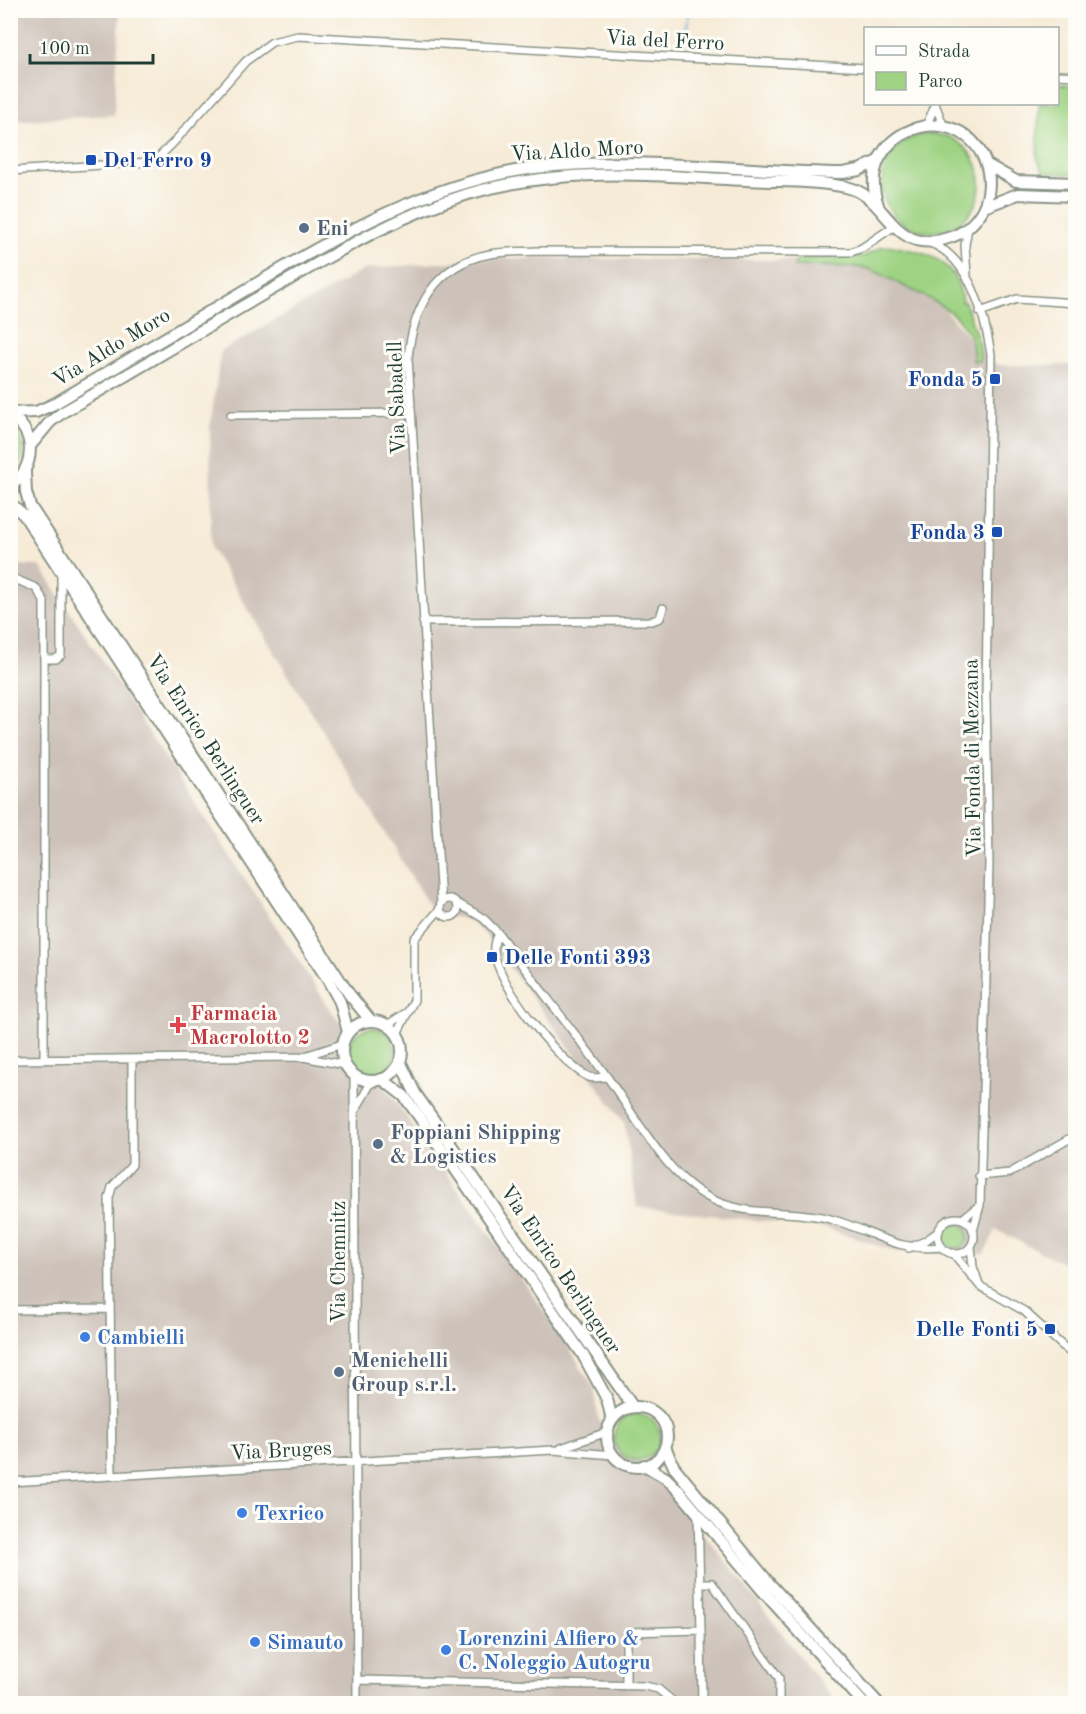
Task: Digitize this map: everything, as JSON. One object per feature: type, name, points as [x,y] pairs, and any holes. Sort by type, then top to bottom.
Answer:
[{"type":"main road","name":"Via Aldo Moro","points":[[10,414],[30,413],[49,407],[341,234],[394,208],[466,182],[536,168],[586,165],[843,173],[859,170],[878,160],[899,135],[926,126],[944,127],[959,132],[972,142],[986,164],[1016,181],[1076,183]]},
{"type":"main road","name":"Via Aldo Moro","points":[[878,160],[874,181],[878,205]]},
{"type":"main road","points":[[919,240],[945,239],[968,228],[984,207],[989,189],[986,164]]},
{"type":"main road","name":"Via Aldo Moro","points":[[30,446],[50,422],[63,412],[346,245],[398,219],[471,193],[538,180],[586,175],[648,175],[837,186],[855,189],[878,205],[893,227],[919,240]]},
{"type":"main road","points":[[984,207],[1018,194],[1076,196]]},
{"type":"main road","points":[[10,414],[23,426],[30,446]]},
{"type":"main road","name":"Via Enrico Berlinguer","points":[[30,446],[30,459],[25,472],[26,492],[30,506],[349,994],[371,1021]]},
{"type":"main road","points":[[10,487],[25,472]]},
{"type":"main road","name":"Via Enrico Berlinguer","points":[[10,503],[24,515],[328,980],[340,1002],[348,1032]]},
{"type":"main road","points":[[345,1065],[342,1044],[348,1032],[358,1024],[371,1021],[387,1025],[397,1034]]},
{"type":"main road","name":"Via Enrico Berlinguer","points":[[397,1034],[402,1047],[400,1061],[415,1093],[633,1407]]},
{"type":"main road","points":[[377,1080],[393,1072],[400,1061]]},
{"type":"main road","name":"Via Enrico Berlinguer","points":[[345,1065],[354,1075],[377,1080],[404,1096],[583,1355],[607,1399],[612,1420]]},
{"type":"main road","points":[[665,1447],[658,1457],[644,1465],[628,1465],[613,1455],[608,1443],[607,1432],[612,1420],[622,1411],[633,1407],[651,1410],[662,1420],[666,1433],[665,1447],[674,1467],[769,1583],[879,1704]]},
{"type":"main road","points":[[644,1465],[671,1483],[762,1590],[864,1704]]},
{"type":"street","name":"Via del Ferro","points":[[10,171],[149,162],[159,157],[174,142],[246,61],[272,42],[298,36],[864,68]]},
{"type":"street","points":[[1059,75],[1076,76]]},
{"type":"street","points":[[926,126],[935,105]]},
{"type":"street","points":[[935,105],[944,127]]},
{"type":"street","name":"Via Sabadell","points":[[440,906],[441,884],[408,358],[411,329],[421,304],[432,287],[449,272],[469,260],[490,254],[537,251],[851,252],[862,248],[893,227]]},
{"type":"street","points":[[967,279],[965,245],[968,228]]},
{"type":"street","points":[[919,240],[937,246],[951,256],[967,279],[980,312],[1017,298],[1076,303]]},
{"type":"street","name":"Via Fonda di Mezzana","points":[[973,1231],[980,1205],[979,1176],[990,862],[986,697],[991,354],[980,312]]},
{"type":"street","points":[[231,415],[411,413]]},
{"type":"street","points":[[44,659],[56,660],[61,655],[61,572]]},
{"type":"street","points":[[10,577],[36,588],[44,601],[44,1060]]},
{"type":"street","points":[[423,622],[652,621],[660,618],[663,608]]},
{"type":"street","points":[[441,884],[450,898],[488,922],[498,933],[607,1077],[673,1170],[694,1190],[718,1202],[743,1210],[772,1214],[804,1213],[831,1219],[909,1248],[942,1248],[953,1253],[980,1286],[1024,1311],[1076,1358]]},
{"type":"street","points":[[397,1034],[415,996],[413,942],[440,906],[450,898]]},
{"type":"street","points":[[457,903],[457,912]]},
{"type":"street","points":[[440,906],[445,916]]},
{"type":"street","points":[[426,925],[445,916],[451,917],[457,912],[468,910]]},
{"type":"street","points":[[498,933],[494,948],[496,961],[524,1013],[557,1054],[590,1078],[607,1077]]},
{"type":"street","points":[[387,1025],[408,1012]]},
{"type":"street","points":[[303,1057],[342,1044]]},
{"type":"street","points":[[10,1060],[303,1057],[345,1065]]},
{"type":"street","points":[[112,1476],[109,1193],[132,1165],[132,1059]]},
{"type":"street","name":"Via Chemnitz","points":[[354,1075],[356,1109],[353,1155],[357,1704]]},
{"type":"street","name":"Via Chemnitz","points":[[356,1109],[377,1080]]},
{"type":"street","points":[[979,1176],[1010,1173],[1076,1135]]},
{"type":"street","points":[[909,1248],[925,1242],[939,1232],[948,1220],[962,1219],[980,1205]]},
{"type":"street","points":[[962,1219],[973,1231],[971,1246],[973,1267],[980,1286]]},
{"type":"street","points":[[939,1232],[942,1248]]},
{"type":"street","points":[[953,1253],[963,1252],[971,1246]]},
{"type":"street","points":[[10,1310],[110,1309]]},
{"type":"street","name":"Via Bruges","points":[[553,1450],[607,1432]]},
{"type":"street","name":"Via Bruges","points":[[10,1482],[553,1450],[613,1455]]},
{"type":"street","points":[[698,1513],[702,1704]]},
{"type":"street","points":[[699,1583],[712,1583],[779,1678],[779,1704]]},
{"type":"street","points":[[626,1686],[626,1640],[630,1632],[702,1630]]},
{"type":"street","points":[[357,1680],[651,1686],[666,1694],[676,1704]]},
{"type":"shaded area","points":[[11,10],[120,11],[114,115],[11,121]]},
{"type":"shaded area","points":[[496,258],[862,261],[940,305],[977,347],[998,365],[1075,365],[1075,1269],[996,1230],[984,1254],[897,1252],[827,1228],[637,1207],[624,1122],[485,934],[467,919],[434,914],[211,548],[210,426],[221,351],[365,269]]},
{"type":"shaded area","points":[[11,565],[40,566],[332,1012],[559,1332],[594,1388],[599,1420],[661,1483],[733,1570],[836,1703],[11,1704]]},
{"type":"green space","points":[[1059,85],[1075,86],[1075,174],[1044,173],[1037,158],[1039,105],[1059,105]]},
{"type":"green space","points":[[931,134],[950,138],[965,149],[976,164],[980,183],[976,202],[965,217],[950,228],[931,232],[912,228],[897,217],[886,202],[882,183],[886,164],[897,149],[912,138]]},
{"type":"green space","points":[[892,246],[939,260],[954,276],[980,346],[980,361],[973,361],[968,333],[951,313],[884,275],[855,267],[794,266],[798,259],[864,256],[882,247]]},
{"type":"green space","points":[[10,422],[20,435],[24,450],[20,465],[11,478]]},
{"type":"green space","points":[[372,1028],[388,1035],[395,1051],[388,1067],[372,1074],[356,1067],[349,1051],[356,1035]]},
{"type":"green space","points":[[956,1224],[965,1227],[968,1236],[965,1245],[956,1248],[947,1245],[944,1236],[947,1227]]},
{"type":"green space","points":[[637,1414],[653,1421],[660,1437],[653,1453],[637,1460],[621,1453],[614,1437],[621,1421]]},
{"type":"waterway","points":[[684,44],[688,10]]},
{"type":"place","name":"Del Ferro 9","points":[[91,160]]},
{"type":"place","name":"Eni","points":[[304,228]]},
{"type":"place","name":"Fonda 5","points":[[995,379]]},
{"type":"place","name":"Fonda 3","points":[[997,532]]},
{"type":"place","name":"Delle Fonti 393","points":[[492,957]]},
{"type":"place","name":"Farmacia Macrolotto 2","points":[[178,1025]]},
{"type":"place","name":"Foppiani Shipping & Logistics","points":[[378,1144]]},
{"type":"place","name":"Delle Fonti 5","points":[[1050,1329]]},
{"type":"place","name":"Cambielli","points":[[85,1337]]},
{"type":"place","name":"Menichelli Group s.r.l.","points":[[339,1372]]},
{"type":"place","name":"Texrico","points":[[242,1513]]},
{"type":"place","name":"Simauto","points":[[255,1642]]},
{"type":"place","name":"Lorenzini Alfiero & C. Noleggio Autogru","points":[[446,1650]]}]
